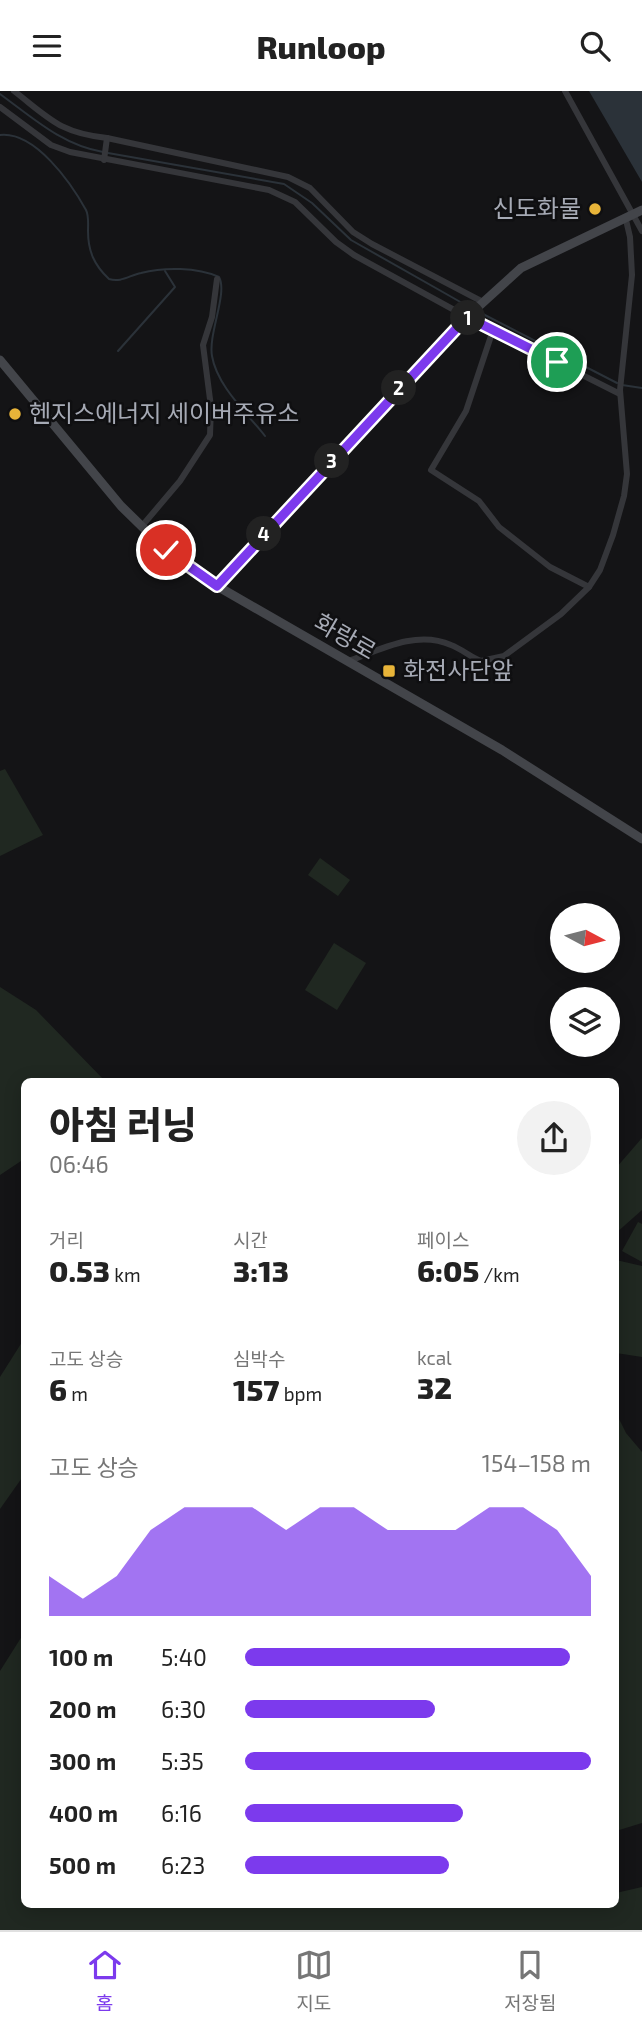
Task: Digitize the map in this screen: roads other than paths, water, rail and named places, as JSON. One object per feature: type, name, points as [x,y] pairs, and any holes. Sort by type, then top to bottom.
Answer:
[{"type":"main road","points":[[217,586],[468,316],[521,268],[636,214]]},
{"type":"main road","name":"화랑로","points":[[0,360],[121,506],[166,550],[217,586],[502,750],[642,839]]},
{"type":"street","points":[[14,91],[63,129],[78,135],[107,138],[288,177],[310,188],[353,232],[482,303]]},
{"type":"street","points":[[565,91],[636,214],[642,231]]},
{"type":"street","points":[[0,107],[51,145],[104,160],[269,190],[295,202],[336,242],[354,255],[493,330],[620,391]]},
{"type":"street","points":[[104,160],[107,138]]},
{"type":"street","points":[[349,661],[405,642],[432,639],[453,645],[472,658],[491,661],[504,656],[551,621],[589,587],[600,570],[624,496],[627,474],[620,391],[632,275],[631,237],[636,214]]},
{"type":"street","points":[[142,526],[180,481],[210,435],[211,407],[203,345],[212,317],[217,279]]},
{"type":"street","points":[[493,330],[466,411],[430,470],[479,501],[499,527],[550,567],[589,587]]},
{"type":"waterway","points":[[0,94],[61,137],[103,152]]},
{"type":"waterway","points":[[0,135],[13,136],[39,150],[71,186],[86,210],[91,251],[99,268],[109,279],[170,269],[201,271],[219,277],[221,293],[212,347],[215,367],[226,388],[265,436]]},
{"type":"waterway","points":[[108,153],[284,184],[312,203],[351,240],[471,308]]},
{"type":"waterway","points":[[118,351],[175,287],[165,271]]},
{"type":"waterway","points":[[479,312],[617,383]]},
{"type":"waterway","points":[[622,385],[642,388]]},
{"type":"place","name":"신도화물","points":[[595,209]]},
{"type":"place","name":"헨지스에너지 세이버주유소","points":[[15,414]]},
{"type":"place","name":"화전사단앞","points":[[389,671]]}]
